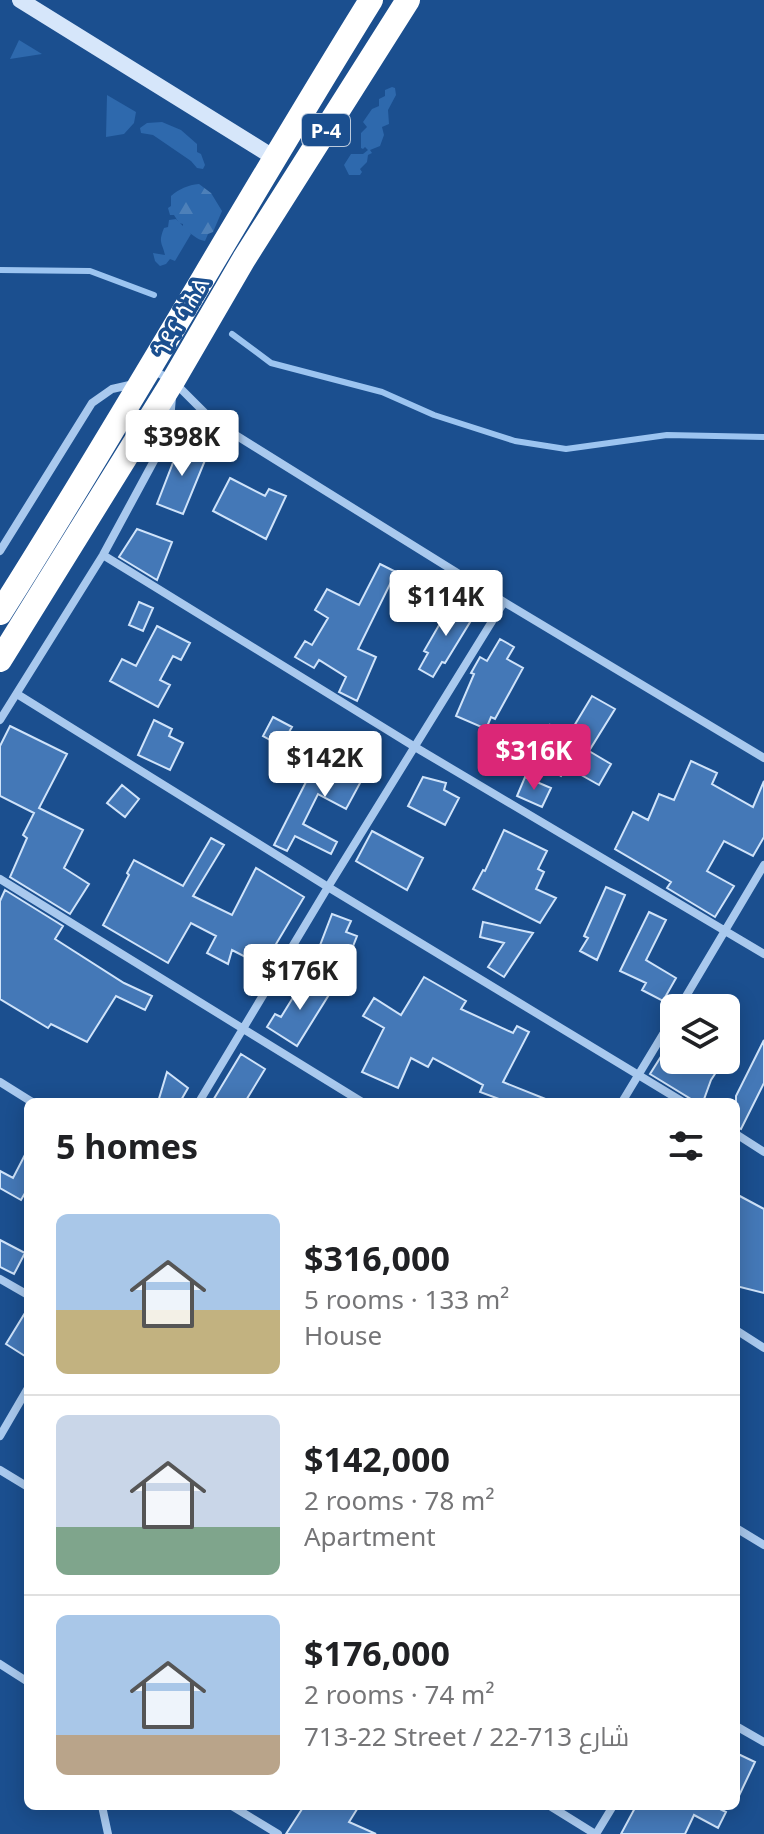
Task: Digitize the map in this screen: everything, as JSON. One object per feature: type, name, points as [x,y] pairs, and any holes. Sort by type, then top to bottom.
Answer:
[{"type":"highway","name":"ጎደና ሳሕል","points":[[0,613],[273,157],[371,0]]},
{"type":"highway","name":"ጎደና ሳሕል","points":[[0,660],[173,381],[244,259],[408,0]]},
{"type":"street","points":[[20,0],[273,157]]},
{"type":"street","points":[[0,551],[92,403],[112,389],[144,375],[173,381],[213,421],[504,602],[764,758]]},
{"type":"street","points":[[0,720],[103,555],[169,433],[173,381]]},
{"type":"street","points":[[103,555],[415,747],[764,954]]},
{"type":"street","points":[[201,1098],[504,602]]},
{"type":"street","points":[[17,694],[676,1098]]},
{"type":"street","points":[[687,994],[764,865]]},
{"type":"street","points":[[0,879],[355,1098]]},
{"type":"street","points":[[625,1098],[660,1040]]},
{"type":"street","points":[[0,1082],[26,1098]]},
{"type":"street","points":[[740,1137],[764,1152]]},
{"type":"street","points":[[0,1279],[24,1293]]},
{"type":"street","points":[[740,1333],[764,1348]]},
{"type":"street","points":[[0,1436],[24,1395]]},
{"type":"street","points":[[0,1470],[24,1485]]},
{"type":"street","points":[[740,1530],[764,1545]]},
{"type":"street","points":[[0,1664],[24,1679]]},
{"type":"street","points":[[19,1676],[24,1684]]},
{"type":"street","points":[[740,1728],[764,1742]]},
{"type":"street","points":[[103,1810],[108,1834]]},
{"type":"street","points":[[239,1810],[278,1834]]},
{"type":"street","points":[[557,1810],[596,1834],[611,1810]]},
{"type":"green space","points":[[19,40],[42,54],[10,59]]},
{"type":"green space","points":[[392,87],[396,95],[388,110],[389,124],[382,127],[384,135],[380,146],[370,150],[372,153],[360,169],[360,175],[349,175],[344,165],[351,154],[363,154],[368,150],[361,148],[361,133],[367,127],[363,122],[372,109],[379,106],[379,99],[385,96],[385,90]]},
{"type":"green space","points":[[107,95],[136,112],[134,123],[124,134],[106,137]]},
{"type":"green space","points":[[162,122],[181,130],[197,144],[197,152],[205,165],[203,169],[197,168],[153,135],[141,133],[140,128],[147,123]]},
{"type":"green space","points":[[199,184],[211,193],[222,211],[213,232],[208,234],[205,241],[183,231],[183,224],[170,215],[168,208],[171,206],[171,196],[180,189]]},
{"type":"green space","points":[[176,219],[191,234],[175,261],[170,259],[160,266],[153,253],[165,255],[162,233],[168,227],[169,220]]},
{"type":"building","points":[[181,442],[208,453],[183,514],[157,504]]},
{"type":"building","points":[[230,478],[265,496],[269,489],[286,496],[266,539],[213,511]]},
{"type":"building","points":[[137,529],[172,542],[157,580],[119,557]]},
{"type":"building","points":[[380,564],[396,572],[358,649],[376,657],[357,701],[339,692],[346,677],[319,660],[314,668],[295,657],[305,641],[312,645],[328,618],[315,610],[327,589],[359,605]]},
{"type":"building","points":[[453,601],[475,614],[433,677],[419,669],[428,653],[424,651]]},
{"type":"building","points":[[139,602],[153,608],[143,631],[129,625]]},
{"type":"building","points":[[157,626],[190,643],[181,660],[173,656],[160,680],[170,685],[158,707],[110,681],[122,659],[136,666]]},
{"type":"building","points":[[500,639],[514,647],[507,659],[523,668],[495,719],[491,717],[486,729],[456,716],[480,657],[487,661]]},
{"type":"building","points":[[592,696],[615,709],[589,751],[611,764],[599,785],[567,767],[561,776],[546,767],[553,753],[539,745],[550,725],[568,736]]},
{"type":"building","points":[[273,717],[292,727],[281,746],[263,736]]},
{"type":"building","points":[[154,720],[172,729],[169,736],[183,743],[170,770],[138,755]]},
{"type":"building","points":[[10,726],[67,754],[39,808],[83,830],[64,868],[89,884],[70,914],[10,877],[27,838],[23,835],[34,813],[0,796],[0,746]]},
{"type":"building","points":[[347,744],[373,759],[346,809],[318,794],[303,824],[337,842],[331,854],[295,836],[287,851],[274,845],[311,772],[327,781]]},
{"type":"building","points":[[691,761],[717,773],[712,784],[753,807],[764,781],[764,837],[753,856],[724,841],[707,871],[734,886],[715,917],[667,888],[671,882],[615,849],[633,812],[648,820],[659,794],[674,800]]},
{"type":"building","points":[[423,777],[446,783],[444,790],[459,798],[445,825],[408,806]]},
{"type":"building","points":[[525,777],[551,788],[542,807],[517,796]]},
{"type":"building","points":[[122,785],[139,799],[125,817],[107,803]]},
{"type":"building","points":[[504,830],[547,851],[538,869],[544,872],[536,889],[556,898],[540,923],[473,889]]},
{"type":"building","points":[[372,831],[423,858],[407,890],[356,861]]},
{"type":"building","points":[[211,838],[224,845],[193,896],[232,915],[256,868],[304,897],[263,966],[232,950],[228,964],[207,953],[216,936],[191,923],[168,963],[103,925],[134,860],[183,886]]},
{"type":"building","points":[[606,887],[625,895],[597,960],[580,951],[588,938],[584,936]]},
{"type":"building","points":[[5,890],[63,926],[55,939],[124,983],[152,996],[145,1010],[116,996],[87,1042],[51,1024],[48,1028],[0,999],[0,901]]},
{"type":"building","points":[[649,912],[666,920],[646,960],[676,978],[667,994],[660,994],[660,999],[642,990],[646,983],[620,971]]},
{"type":"building","points":[[332,914],[351,921],[346,932],[357,936],[348,959],[319,948]]},
{"type":"building","points":[[483,922],[533,933],[504,977],[488,967],[504,943],[480,937]]},
{"type":"building","points":[[424,977],[466,1001],[461,1009],[513,1033],[517,1026],[529,1032],[503,1082],[543,1098],[496,1098],[480,1092],[483,1085],[433,1058],[428,1067],[411,1058],[398,1088],[362,1072],[384,1028],[363,1016],[374,998],[401,1015]]},
{"type":"building","points":[[305,978],[330,993],[297,1046],[267,1027],[275,1014],[281,1017]]},
{"type":"building","points":[[764,1040],[764,1083],[741,1129],[740,1098],[736,1096]]},
{"type":"building","points":[[241,1054],[265,1069],[247,1098],[214,1098]]},
{"type":"building","points":[[660,1058],[660,1074],[715,1074],[704,1098],[689,1098],[650,1074]]},
{"type":"building","points":[[167,1072],[188,1088],[182,1098],[159,1098]]},
{"type":"building","points":[[24,1157],[24,1195],[21,1200],[0,1188],[0,1171],[13,1178]]},
{"type":"building","points":[[740,1196],[764,1209],[764,1293],[740,1287]]},
{"type":"building","points":[[0,1240],[24,1252],[14,1274],[0,1267]]},
{"type":"building","points":[[24,1315],[24,1355],[6,1344]]},
{"type":"building","points":[[740,1755],[755,1762],[740,1794]]},
{"type":"building","points":[[301,1810],[356,1810],[349,1822],[376,1834],[286,1834]]},
{"type":"building","points":[[634,1810],[726,1812],[718,1828],[694,1815],[685,1834],[621,1834]]},
{"type":"waterway","points":[[0,270],[90,271],[154,295]]},
{"type":"waterway","points":[[232,334],[271,363],[382,392],[434,415],[515,441],[566,449],[667,435],[764,437]]}]
